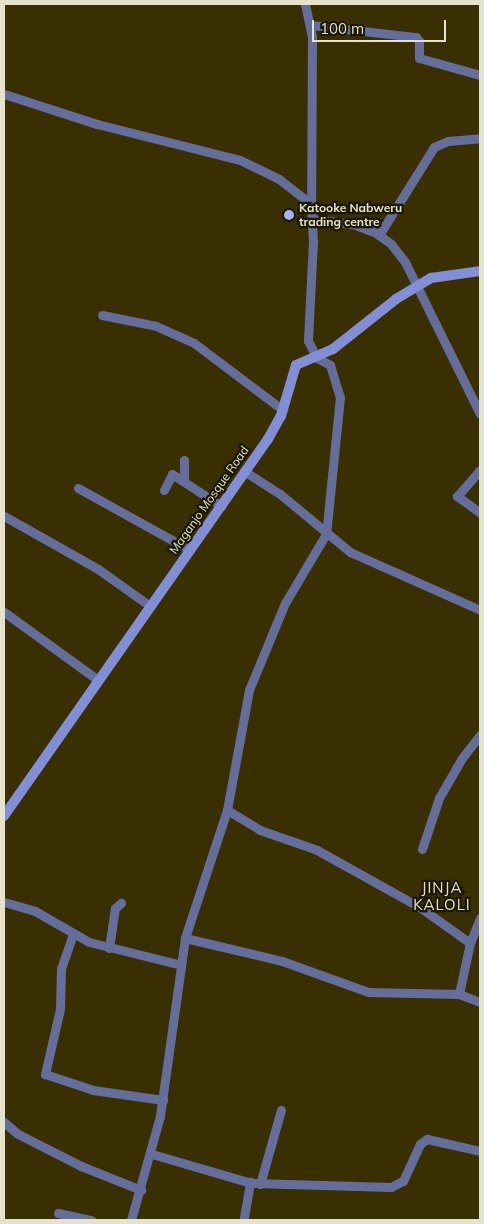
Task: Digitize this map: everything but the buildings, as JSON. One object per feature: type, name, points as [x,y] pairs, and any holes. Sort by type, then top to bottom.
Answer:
[{"type":"street","points":[[131,1220],[152,1154],[163,1100],[185,938],[227,810],[254,675],[285,603],[326,534],[340,397],[330,365],[317,358],[308,341],[312,219],[312,64],[310,25],[305,4]]},
{"type":"street","points":[[310,25],[416,37],[419,58],[480,75]]},
{"type":"street","points":[[4,94],[96,124],[240,160],[279,179],[311,204]]},
{"type":"street","points":[[379,235],[434,147],[448,141],[480,138]]},
{"type":"street","points":[[312,219],[353,224],[379,235],[405,262],[480,414]]},
{"type":"street","name":"Maganjo Mosque Road","points":[[4,816],[268,439],[283,410],[296,365],[305,360],[317,358],[416,286],[441,274],[480,271]]},
{"type":"street","points":[[102,315],[156,326],[194,344],[283,410]]},
{"type":"street","points":[[184,460],[184,481]]},
{"type":"street","points":[[480,470],[457,496],[480,513]]},
{"type":"street","points":[[244,471],[280,494],[350,552],[480,610]]},
{"type":"street","points":[[164,490],[172,474],[220,506]]},
{"type":"street","points":[[78,488],[190,550]]},
{"type":"street","points":[[4,516],[98,569],[150,606]]},
{"type":"street","points":[[4,612],[98,680]]},
{"type":"street","points":[[422,849],[439,798],[462,758],[480,735]]},
{"type":"street","points":[[227,810],[260,830],[317,850],[421,908],[470,943]]},
{"type":"street","points":[[4,902],[35,911],[73,934],[108,948],[181,965]]},
{"type":"street","points":[[108,948],[115,908],[121,903]]},
{"type":"street","points":[[460,994],[470,943],[480,918]]},
{"type":"street","points":[[73,934],[61,968],[60,1009],[45,1074],[93,1090],[163,1100]]},
{"type":"street","points":[[185,938],[282,961],[368,992],[460,994],[480,1002]]},
{"type":"street","points":[[260,1184],[281,1110]]},
{"type":"street","points":[[4,1122],[18,1134],[81,1166],[141,1190]]},
{"type":"street","points":[[152,1154],[260,1184],[398,1187],[403,1181],[420,1144],[427,1139],[480,1151]]},
{"type":"street","points":[[244,1217],[250,1182]]},
{"type":"street","points":[[58,1213],[91,1220]]},
{"type":"place","name":"Katooke Nabweru trading centre","points":[[289,215]]},
{"type":"district","name":"JINJA KALOLI","points":[[442,896]]}]
